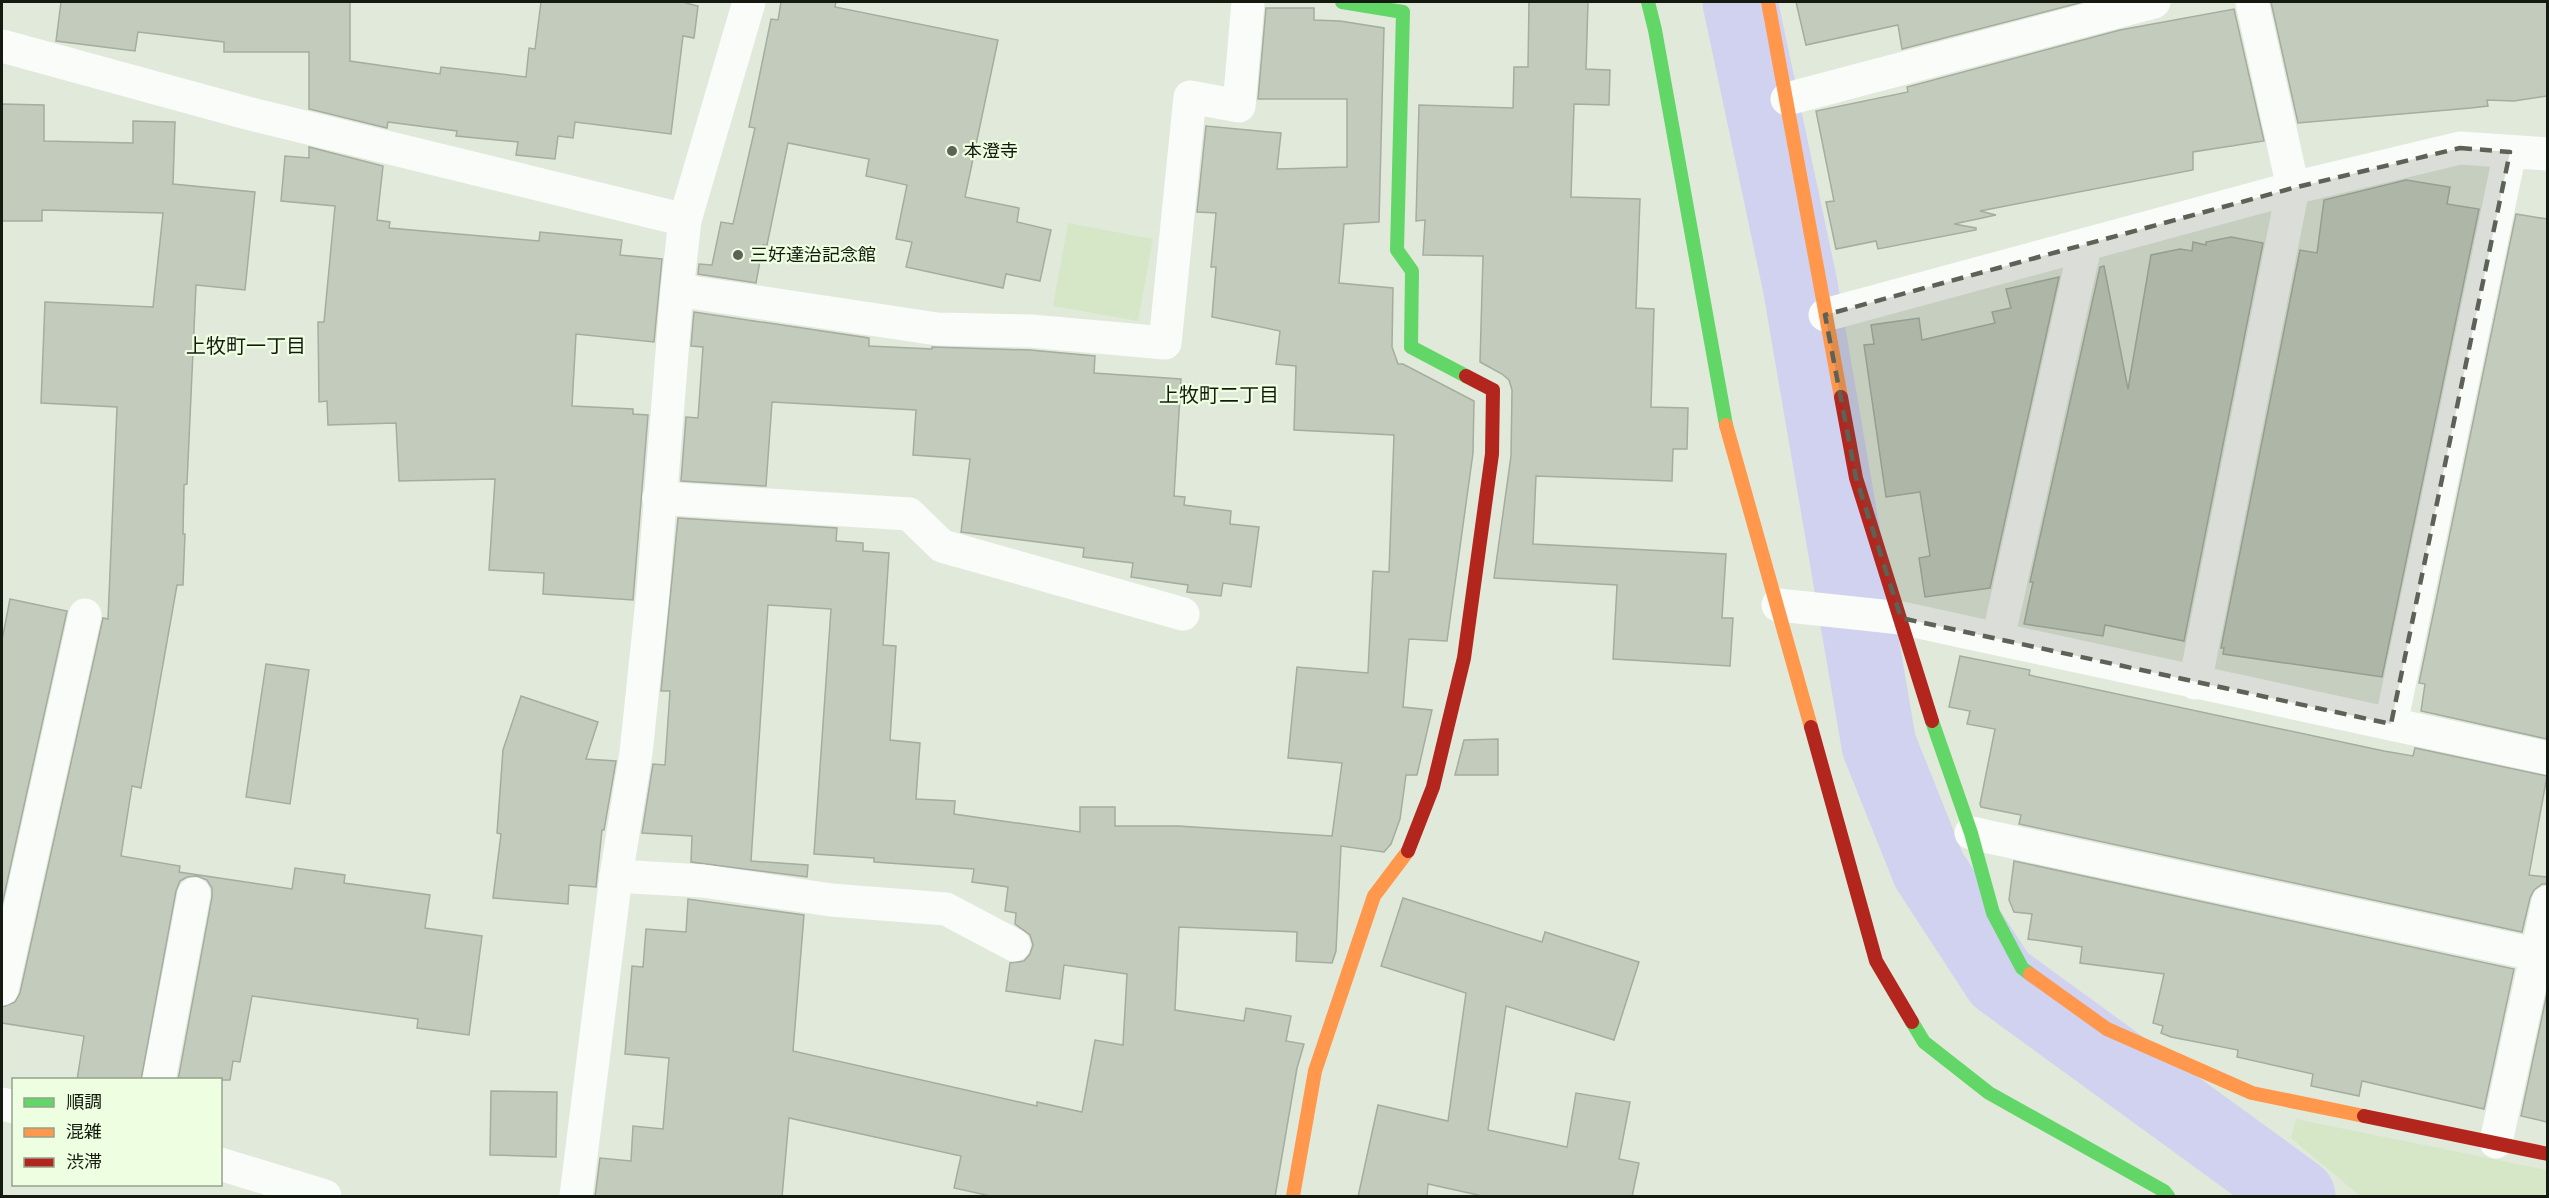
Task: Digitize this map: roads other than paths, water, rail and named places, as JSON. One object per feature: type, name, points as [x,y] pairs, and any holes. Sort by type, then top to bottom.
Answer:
[{"type":"street","points":[[576,1197],[616,876],[636,753],[653,591],[659,498],[685,220],[745,2]]},
{"type":"street","points":[[677,290],[937,329],[1031,331],[1165,343],[1190,97],[1239,105],[1248,2]]},
{"type":"street","points":[[1293,1197],[1315,1071],[1374,896],[1407,853],[1433,787],[1464,658],[1492,454],[1493,390],[1411,347],[1412,272],[1397,250],[1403,12],[1342,2]]},
{"type":"street","points":[[1648,2],[1655,30],[1725,422],[1876,961],[1924,1042],[1989,1094],[2164,1191],[2168,1197]]},
{"type":"street","points":[[1768,2],[1856,478],[1945,764],[1971,833],[1993,913],[2022,968],[2107,1029],[2252,1094],[2547,1154]]},
{"type":"street","points":[[1787,99],[2154,2]]},
{"type":"street","points":[[2195,683],[2293,188],[2252,2]]},
{"type":"street","points":[[2,46],[247,112],[685,220]]},
{"type":"street","points":[[1825,315],[2293,188],[2460,148],[2547,154]]},
{"type":"street","points":[[2391,724],[2510,152]]},
{"type":"street","points":[[1998,639],[2085,246]]},
{"type":"street","points":[[659,498],[909,514],[942,546],[1183,614]]},
{"type":"street","points":[[1778,605],[1901,618],[2547,758]]},
{"type":"street","points":[[2,989],[85,615]]},
{"type":"street","points":[[1971,833],[2542,955]]},
{"type":"street","points":[[616,876],[703,881],[831,900],[946,909],[1014,945]]},
{"type":"street","points":[[159,1078],[194,894]]},
{"type":"street","points":[[2496,1143],[2542,955],[2547,902]]},
{"type":"street","points":[[222,1165],[325,1197]]},
{"type":"waterway","points":[[1740,2],[1800,285],[1879,745],[1929,870],[2000,979],[2298,1196]]},
{"type":"place","name":"本澄寺","points":[[952,151]]},
{"type":"place","name":"三好達治記念館","points":[[738,255]]},
{"type":"district","name":"上牧町一丁目","points":[[246,346]]},
{"type":"district","name":"上牧町二丁目","points":[[1219,395]]}]
